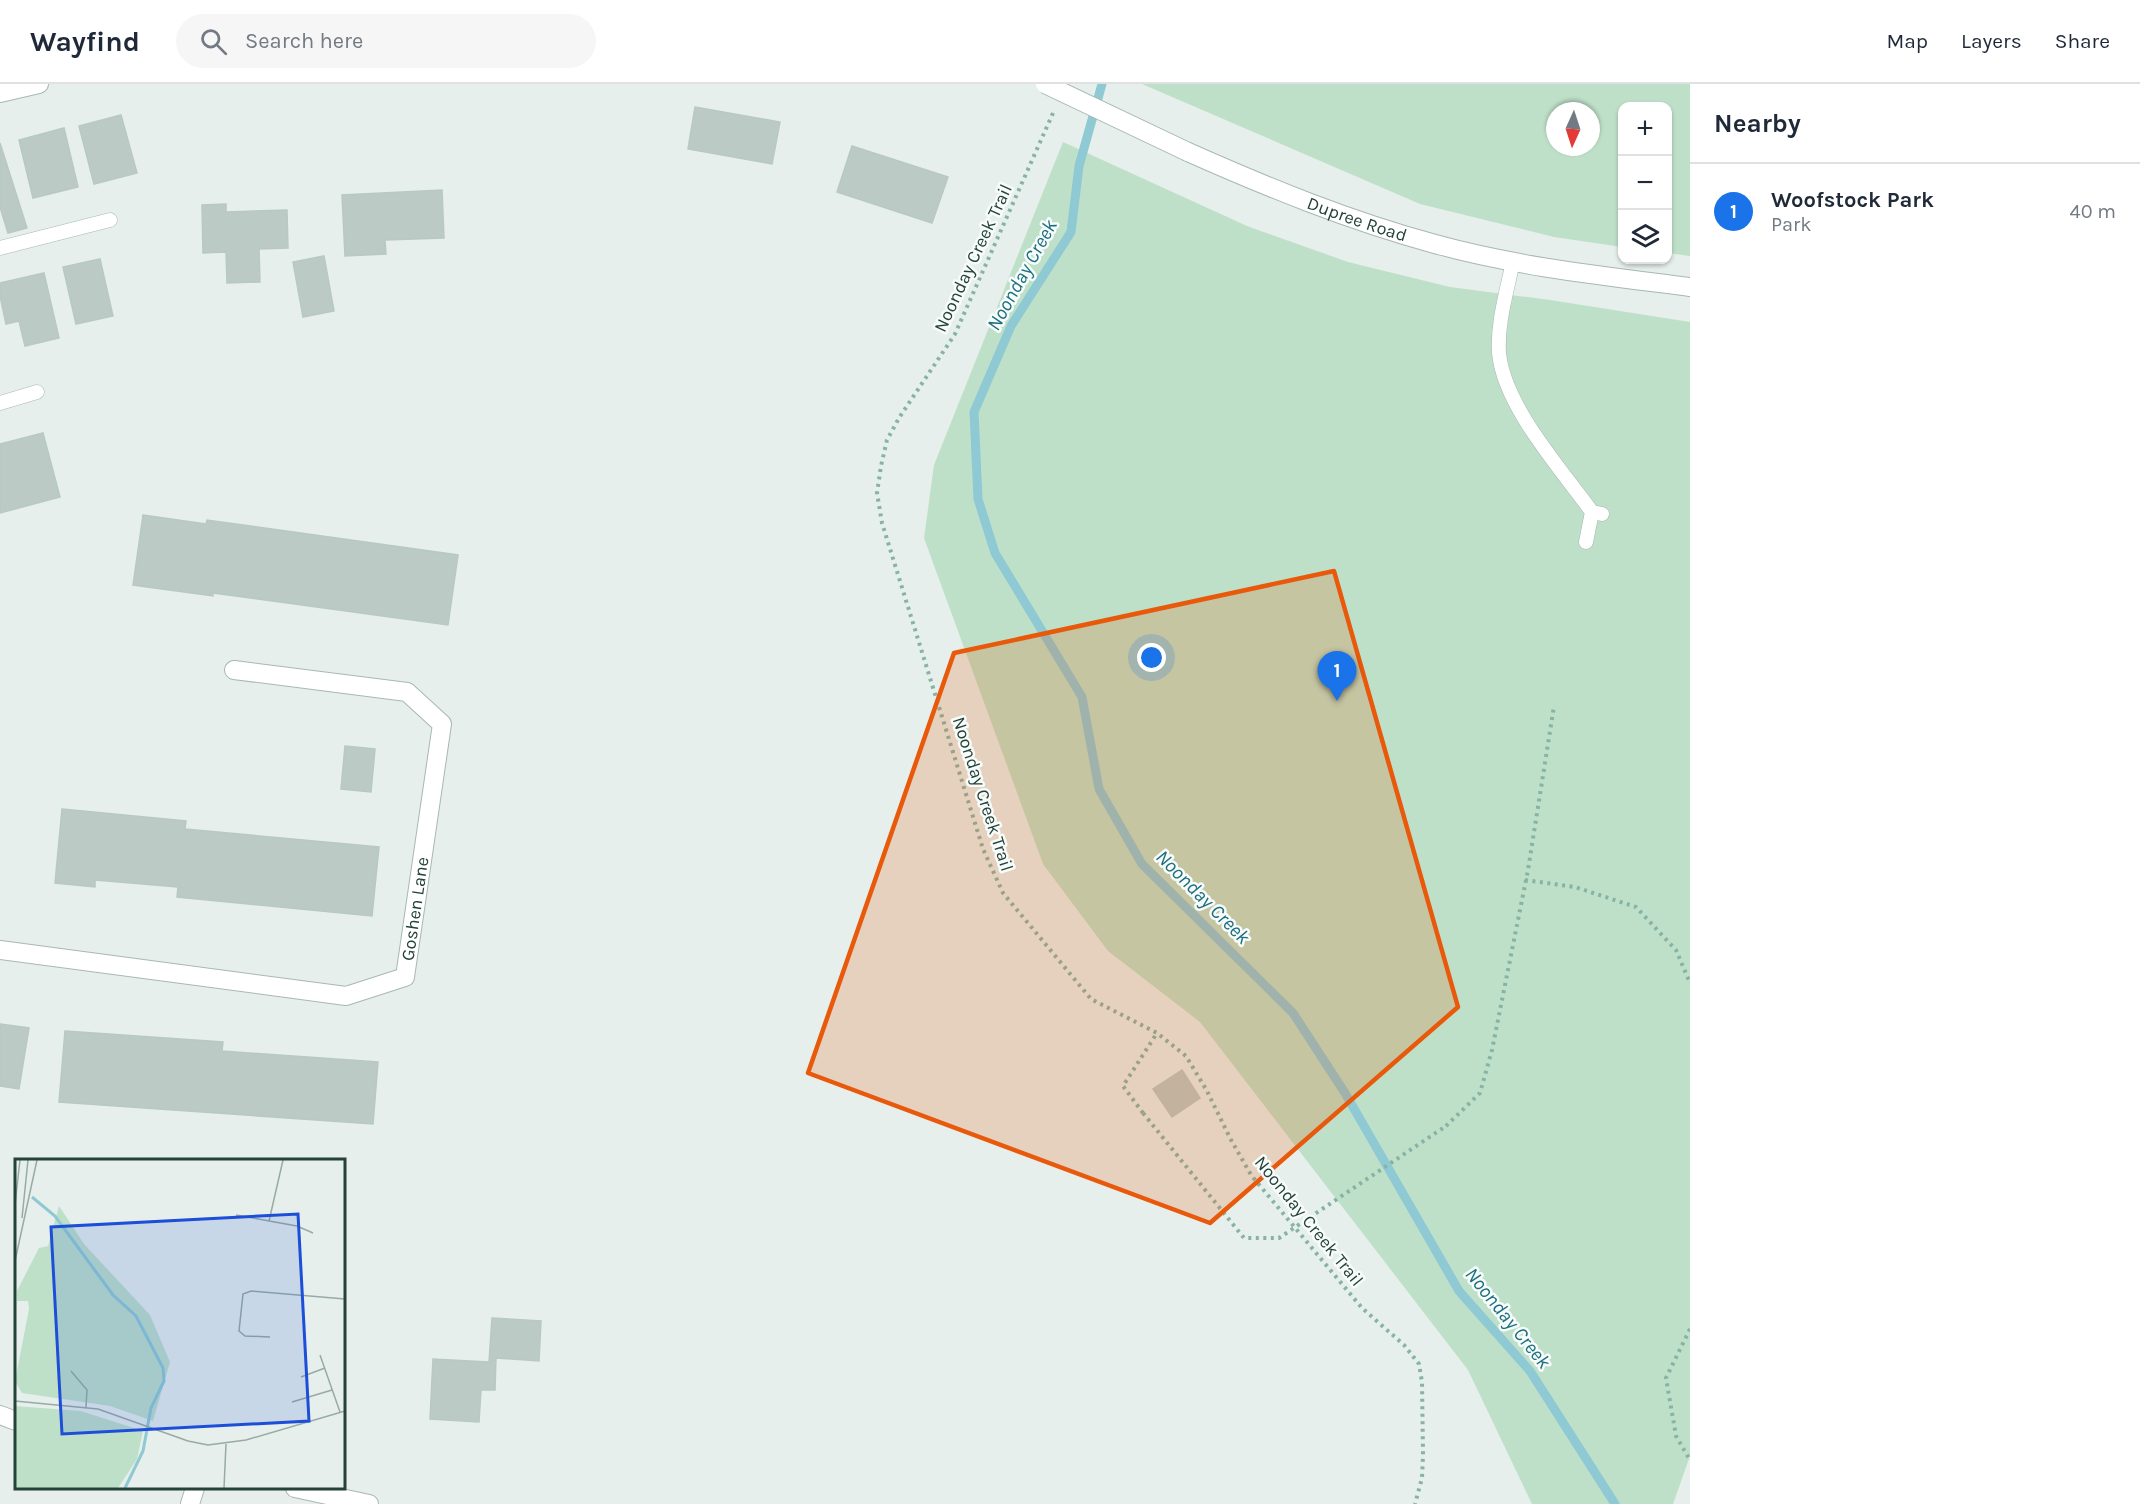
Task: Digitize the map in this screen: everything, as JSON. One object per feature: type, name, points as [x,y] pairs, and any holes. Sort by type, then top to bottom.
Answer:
[{"type":"street","points":[[0,93],[39,84]]},
{"type":"street","name":"Dupree Road","points":[[1045,84],[1270,189],[1352,219],[1436,244],[1513,261],[1690,287]]},
{"type":"street","name":"Goshen Lane","points":[[0,950],[346,996],[405,977],[442,724],[407,692],[234,670]]},
{"type":"street","points":[[0,1415],[15,1421]]},
{"type":"street","points":[[190,1504],[195,1489]]},
{"type":"street","points":[[300,1489],[369,1504]]},
{"type":"lane","points":[[0,248],[111,220]]},
{"type":"lane","points":[[1513,261],[1499,331],[1499,354],[1503,374],[1529,425],[1597,513],[1586,542]]},
{"type":"lane","points":[[0,403],[37,392]]},
{"type":"path","name":"Noonday Creek Trail","points":[[1056,105],[955,334],[887,440],[877,493],[882,523],[993,875],[1009,900],[1091,999],[1157,1033],[1186,1056],[1251,1175],[1362,1308],[1404,1346],[1419,1364],[1422,1382],[1422,1478],[1415,1504]]},
{"type":"path","points":[[1157,1033],[1123,1086],[1244,1238],[1279,1238],[1446,1125],[1480,1093],[1492,1050],[1525,880],[1554,706]]},
{"type":"path","points":[[1525,880],[1575,886],[1636,907],[1676,950],[1690,983]]},
{"type":"path","points":[[1690,1329],[1666,1378],[1676,1436],[1690,1460]]},
{"type":"highlighted area","points":[[1334,571],[1458,1007],[1210,1223],[808,1073],[954,653]]},
{"type":"green space","points":[[1142,84],[1690,84],[1690,256],[1672,254],[1672,102],[1618,102],[1618,246],[1554,237],[1420,204]]},
{"type":"green space","points":[[1063,142],[1247,226],[1348,262],[1450,287],[1690,322],[1690,1456],[1673,1504],[1532,1504],[1468,1370],[1200,1022],[1108,951],[1043,864],[924,538],[934,465]]},
{"type":"building","points":[[695,107],[780,122],[772,164],[688,149]]},
{"type":"building","points":[[121,115],[137,173],[94,184],[79,126]]},
{"type":"building","points":[[64,128],[78,187],[33,198],[19,140]]},
{"type":"building","points":[[0,143],[27,228],[8,233],[0,207]]},
{"type":"building","points":[[852,146],[948,177],[932,223],[837,192]]},
{"type":"building","points":[[442,190],[444,238],[385,240],[386,254],[345,256],[342,195]]},
{"type":"building","points":[[226,204],[226,212],[287,210],[288,248],[259,249],[260,282],[227,283],[226,252],[203,253],[202,205]]},
{"type":"building","points":[[324,256],[334,311],[303,317],[293,262]]},
{"type":"building","points":[[100,259],[113,316],[76,324],[63,267]]},
{"type":"building","points":[[44,273],[59,338],[25,346],[19,321],[6,324],[0,296],[0,283]]},
{"type":"building","points":[[43,433],[60,497],[0,513],[0,444]]},
{"type":"building","points":[[143,515],[206,524],[207,520],[458,555],[448,625],[213,593],[213,596],[133,585]]},
{"type":"building","points":[[345,746],[375,749],[371,792],[341,789]]},
{"type":"building","points":[[62,809],[186,821],[185,829],[379,847],[372,916],[177,897],[178,887],[95,880],[95,887],[55,883]]},
{"type":"building","points":[[0,1024],[29,1028],[19,1089],[0,1086]]},
{"type":"building","points":[[65,1031],[223,1042],[222,1051],[378,1062],[373,1124],[59,1102]]},
{"type":"building","points":[[1182,1070],[1200,1098],[1172,1117],[1153,1089]]},
{"type":"building","points":[[492,1318],[541,1321],[539,1361],[496,1358],[495,1390],[481,1390],[479,1422],[430,1419],[433,1359],[489,1362]]},
{"type":"waterway","name":"Noonday Creek","points":[[1102,84],[1079,166],[1071,232],[1011,326],[974,412],[978,499],[995,553],[1082,697],[1099,789],[1142,864],[1293,1013],[1345,1093],[1459,1291],[1530,1371],[1615,1504]]},
{"type":"place","name":"Woofstock Park","points":[[1337,701]]}]
